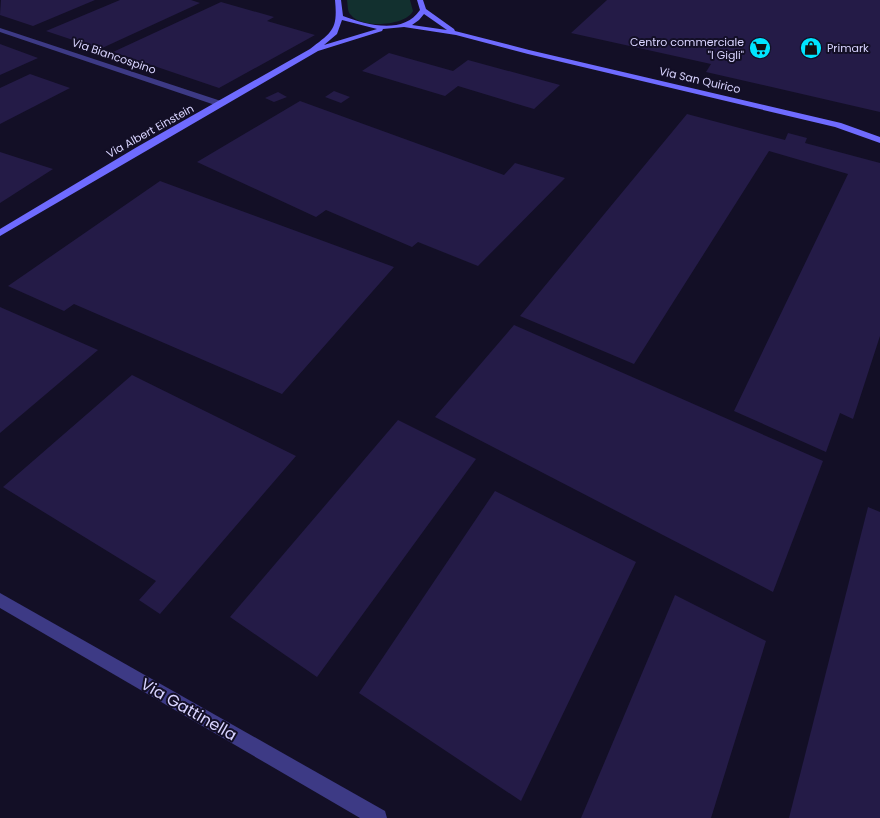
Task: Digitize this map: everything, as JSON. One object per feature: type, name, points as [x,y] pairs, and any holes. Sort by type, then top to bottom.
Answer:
[{"type":"street","points":[[338,0],[340,17]]},
{"type":"street","points":[[420,0],[423,10]]},
{"type":"street","name":"Via San Quirico","points":[[340,17],[356,24],[388,28],[415,20],[423,10],[456,33]]},
{"type":"street","name":"Via Albert Einstein","points":[[0,233],[140,148],[313,51],[335,33],[340,17]]},
{"type":"street","name":"Via San Quirico","points":[[402,25],[456,33],[528,52],[813,119],[880,140]]},
{"type":"street","name":"Via Albert Einstein","points":[[313,51],[388,28]]},
{"type":"street","name":"Via Biancospino","points":[[0,30],[221,104]]},
{"type":"street","name":"Via Gattinella","points":[[0,600],[378,818]]},
{"type":"green space","points":[[347,0],[410,0],[413,11],[409,16],[393,23],[373,24],[356,19],[350,14]]},
{"type":"building","points":[[1,0],[95,0],[33,26],[0,15]]},
{"type":"building","points":[[120,0],[191,0],[200,3],[100,49],[46,31]]},
{"type":"building","name":"Centro commerciale \"I Gigli\"","points":[[607,0],[880,0],[880,112],[706,72],[711,64],[571,33]]},
{"type":"building","points":[[221,2],[274,17],[267,21],[315,35],[219,88],[113,52]]},
{"type":"building","points":[[0,44],[38,58],[0,75]]},
{"type":"building","points":[[389,53],[453,71],[468,60],[560,85],[534,109],[458,86],[445,96],[362,71]]},
{"type":"building","points":[[30,74],[70,88],[0,124],[0,88]]},
{"type":"building","points":[[334,91],[350,97],[341,103],[325,97]]},
{"type":"building","points":[[278,92],[287,97],[274,102],[265,98]]},
{"type":"building","points":[[300,101],[504,175],[515,163],[565,178],[478,266],[418,242],[412,247],[326,210],[316,217],[197,162]]},
{"type":"building","points":[[687,114],[785,140],[788,133],[807,138],[805,143],[880,163],[880,336],[853,419],[840,413],[826,452],[734,411],[848,174],[769,151],[634,364],[520,316]]},
{"type":"building","points":[[0,152],[53,169],[0,203]]},
{"type":"building","points":[[160,181],[394,267],[282,394],[74,304],[64,311],[8,286]]},
{"type":"building","points":[[0,307],[98,350],[0,433]]},
{"type":"building","points":[[514,325],[823,461],[773,592],[435,417]]},
{"type":"building","points":[[132,375],[296,456],[160,614],[139,600],[156,581],[3,487]]},
{"type":"building","points":[[398,420],[476,459],[317,677],[230,617]]},
{"type":"building","points":[[495,491],[636,562],[521,801],[359,693]]},
{"type":"building","points":[[868,507],[880,512],[880,818],[789,818]]},
{"type":"building","points":[[675,595],[766,641],[711,818],[581,818]]},
{"type":"place","name":"Centro commerciale \"I Gigli\"","points":[[760,48]]},
{"type":"place","name":"Primark","points":[[811,48]]}]
